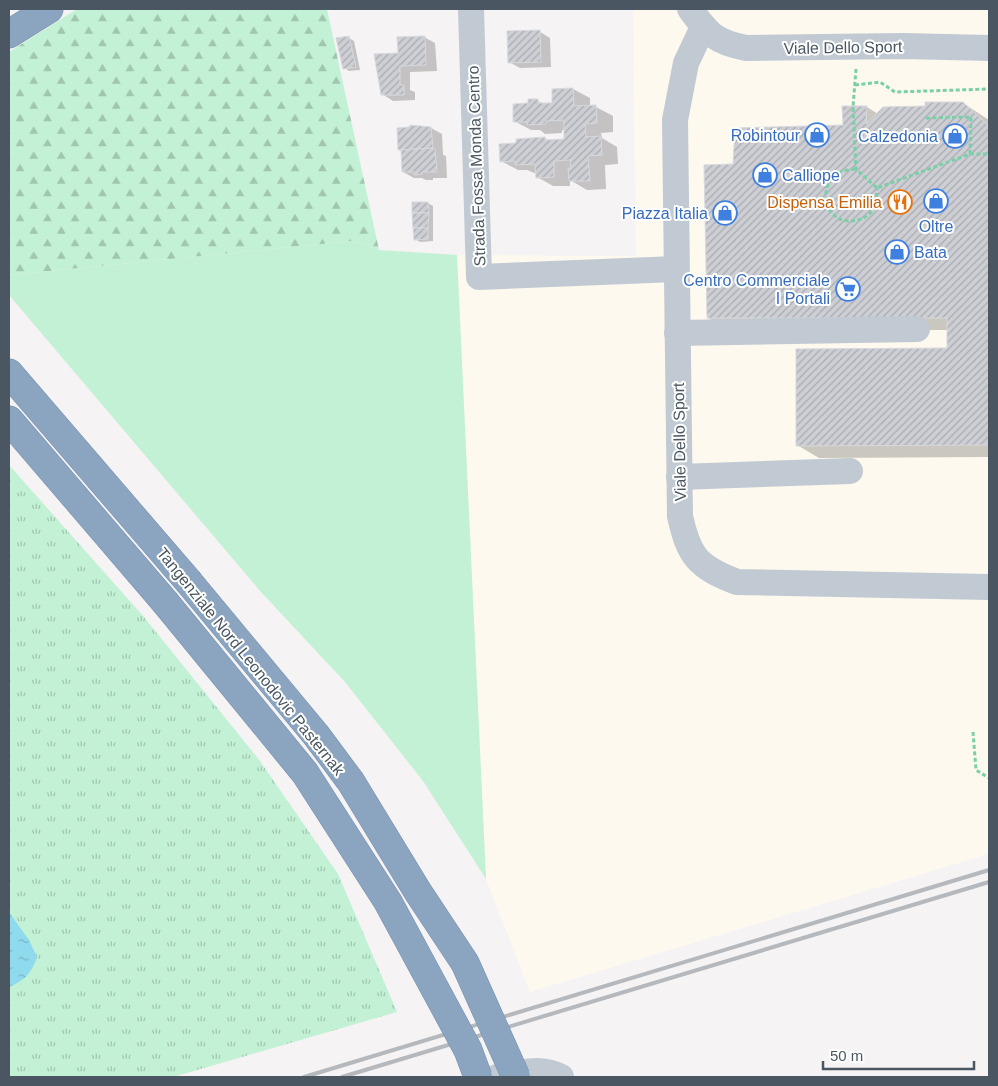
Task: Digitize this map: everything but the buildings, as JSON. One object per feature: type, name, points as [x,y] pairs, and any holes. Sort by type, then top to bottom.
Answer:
[{"type":"highway","points":[[9,34],[50,9]]},
{"type":"highway","name":"Tangenziale Nord Leonodovic Pasternak","points":[[9,373],[188,581],[316,735],[351,782],[418,892],[465,963],[516,1077]]},
{"type":"highway","name":"Tangenziale Nord Leonodovic Pasternak","points":[[9,420],[165,602],[305,773],[388,902],[468,1050],[478,1077]]},
{"type":"street","name":"Strada Fossa Monda Centro","points":[[471,9],[479,277],[676,269]]},
{"type":"street","name":"Viale Dello Sport","points":[[696,15],[675,120],[679,477],[680,516],[685,540],[695,557],[714,573],[737,582],[989,587]]},
{"type":"street","name":"Viale Dello Sport","points":[[696,15],[720,40],[731,45],[746,48],[856,46],[989,48]]},
{"type":"street","points":[[677,333],[917,329]]},
{"type":"street","points":[[679,477],[850,471]]},
{"type":"street","points":[[497,1077],[535,1070],[561,1077]]},
{"type":"path","points":[[856,46],[853,107],[856,169],[876,188],[876,205],[865,218],[849,222],[834,216],[825,201],[827,184],[839,172],[856,169]]},
{"type":"path","points":[[855,85],[880,82],[894,92],[989,89]]},
{"type":"path","points":[[926,118],[971,117],[970,154]]},
{"type":"path","points":[[876,188],[970,154],[989,154]]},
{"type":"path","points":[[973,732],[976,770],[989,778]]},
{"type":"shaded area","points":[[633,9],[989,9],[989,854],[530,992],[486,879],[457,255],[636,256]]},
{"type":"green space","points":[[77,9],[327,9],[379,250],[352,241],[9,275],[9,52]]},
{"type":"green space","points":[[352,241],[379,250],[457,255],[486,879],[423,781],[345,682],[261,592],[9,295],[9,275]]},
{"type":"green space","points":[[9,465],[144,617],[260,761],[338,874],[397,1012],[173,1077],[9,1077]]},
{"type":"water","points":[[9,912],[29,940],[37,957],[27,976],[9,987]]},
{"type":"railway","points":[[304,1077],[989,870]]},
{"type":"railway","points":[[342,1077],[989,882]]},
{"type":"place","name":"Robintour","points":[[817,135]]},
{"type":"place","name":"Calzedonia","points":[[955,136]]},
{"type":"place","name":"Calliope","points":[[765,175]]},
{"type":"place","name":"Oltre","points":[[936,201]]},
{"type":"place","name":"Dispensa Emilia","points":[[900,202]]},
{"type":"place","name":"Piazza Italia","points":[[725,213]]},
{"type":"place","name":"Bata","points":[[897,252]]},
{"type":"place","name":"Centro Commerciale I Portali","points":[[848,289]]}]
